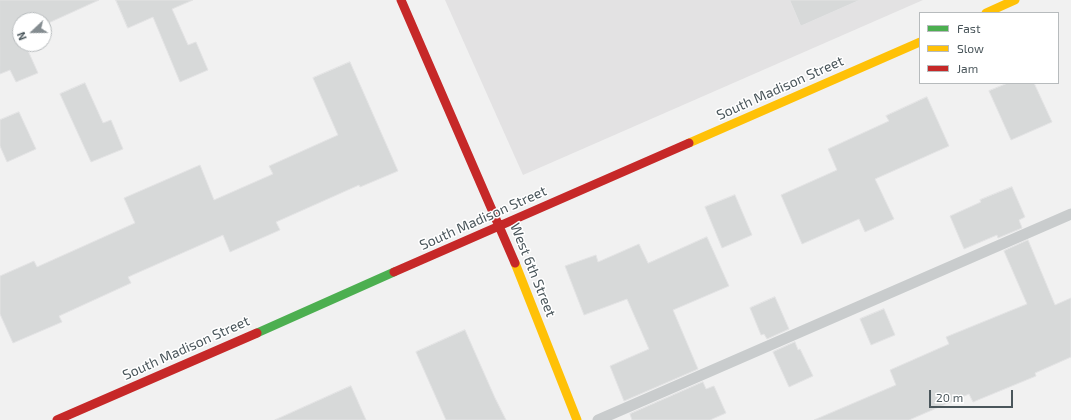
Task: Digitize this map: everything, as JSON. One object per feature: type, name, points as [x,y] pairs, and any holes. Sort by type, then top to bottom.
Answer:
[{"type":"street","name":"West 6th Street","points":[[401,0],[500,226],[577,420]]},
{"type":"street","points":[[988,12],[1015,0]]},
{"type":"street","name":"South Madison Street","points":[[57,420],[919,42]]},
{"type":"lane","points":[[598,420],[1071,214]]},
{"type":"shaded area","points":[[445,0],[923,0],[523,175]]},
{"type":"building","points":[[0,0],[99,0],[52,21],[52,12],[12,12],[12,52],[29,52],[38,73],[16,82],[10,70],[0,74]]},
{"type":"building","points":[[116,0],[193,0],[172,9],[188,45],[196,42],[208,70],[180,82],[153,17],[128,28]]},
{"type":"building","points":[[790,0],[860,0],[801,26]]},
{"type":"building","points":[[350,62],[398,171],[360,187],[359,185],[276,222],[280,230],[230,252],[223,235],[128,277],[131,283],[59,316],[62,322],[13,343],[0,314],[0,276],[34,261],[37,267],[135,223],[124,198],[200,165],[214,200],[273,174],[269,166],[338,135],[313,78]]},
{"type":"building","points":[[85,83],[103,123],[111,120],[123,149],[91,162],[60,94]]},
{"type":"building","points":[[1006,84],[1034,84],[1052,122],[1011,140],[989,91]]},
{"type":"building","points":[[927,97],[949,146],[875,179],[894,219],[865,232],[859,219],[802,244],[781,195],[837,170],[828,149],[889,121],[886,116]]},
{"type":"building","points":[[19,112],[36,149],[7,162],[0,146],[0,120]]},
{"type":"building","points":[[1012,187],[1025,217],[1019,220],[1022,228],[998,238],[997,235],[964,249],[950,216],[981,202],[980,200]]},
{"type":"building","points":[[735,195],[752,235],[722,248],[705,207]]},
{"type":"building","points":[[707,237],[729,286],[673,310],[698,369],[624,401],[610,366],[649,349],[627,299],[584,315],[565,266],[596,255],[598,262],[639,244],[648,263]]},
{"type":"building","points":[[1028,240],[1055,305],[1071,298],[1071,357],[1035,373],[1036,376],[973,402],[969,394],[909,420],[814,420],[896,385],[890,370],[949,344],[946,337],[1027,304],[1004,251]]},
{"type":"building","points":[[775,297],[789,329],[767,339],[764,334],[761,335],[750,308]]},
{"type":"building","points":[[884,309],[895,335],[871,345],[860,319]]},
{"type":"building","points":[[465,330],[506,420],[446,420],[416,352]]},
{"type":"building","points":[[795,342],[813,376],[789,387],[773,352]]},
{"type":"building","points":[[703,382],[706,389],[714,386],[726,413],[710,420],[632,420],[630,414]]},
{"type":"building","points":[[351,386],[366,420],[275,420]]},
{"type":"traffic: fast","points":[[257,333],[394,272]]},
{"type":"traffic: slow","points":[[988,12],[1015,0]]},
{"type":"traffic: slow","points":[[689,143],[919,42]]},
{"type":"traffic: slow","points":[[515,263],[577,420]]},
{"type":"traffic: jam","points":[[401,0],[515,263]]},
{"type":"traffic: jam","points":[[394,272],[689,143]]},
{"type":"traffic: jam","points":[[57,420],[257,333]]}]
